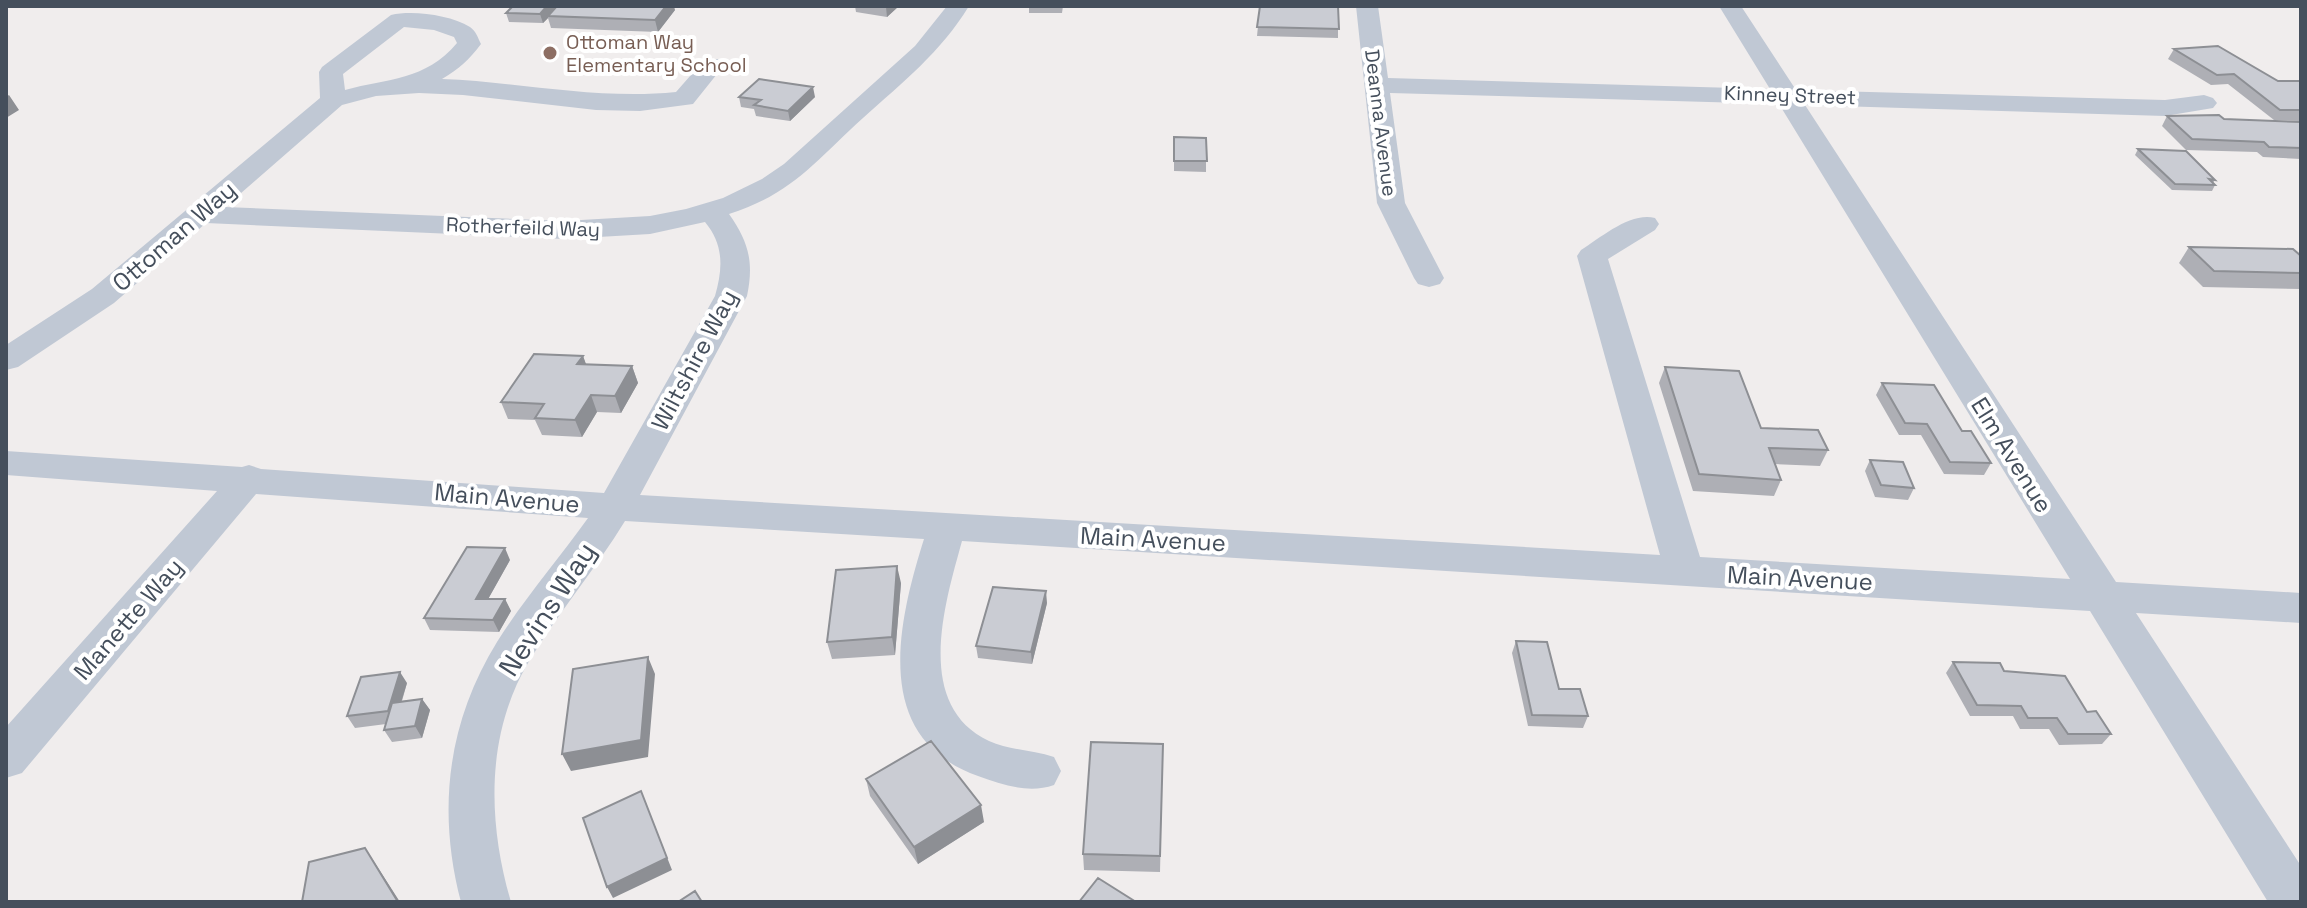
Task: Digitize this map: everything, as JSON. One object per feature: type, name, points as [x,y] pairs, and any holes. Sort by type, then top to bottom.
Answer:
[{"type":"street","name":"Rotherfeild Way","points":[[199,214],[593,232],[668,222],[711,211],[772,185],[798,166],[830,132],[930,47],[958,6]]},
{"type":"street","name":"Deanna Avenue","points":[[1367,6],[1391,203],[1429,278]]},
{"type":"street","name":"Elm Avenue","points":[[1730,6],[2296,902]]},
{"type":"street","name":"Ottoman Way","points":[[6,360],[103,296],[199,214],[332,86],[390,37],[399,20],[437,23],[464,33],[469,44],[414,85]]},
{"type":"street","points":[[332,86],[361,90],[414,85],[521,94],[546,100],[654,105],[684,99],[713,64]]},
{"type":"street","name":"Kinney Street","points":[[1376,85],[2165,108],[2204,103]]},
{"type":"street","name":"Wiltshire Way","points":[[615,507],[731,296],[737,274],[737,250],[727,230],[711,211]]},
{"type":"street","points":[[1645,224],[1592,256],[1684,571]]},
{"type":"street","name":"Main Avenue","points":[[6,463],[249,478],[615,507],[2301,608]]},
{"type":"street","name":"Manette Way","points":[[6,759],[249,478]]},
{"type":"street","name":"Nevins Way","points":[[486,902],[475,861],[470,823],[472,765],[486,709],[510,656],[615,507]]},
{"type":"street","points":[[947,527],[926,597],[917,647],[919,671],[928,704],[940,726],[961,748],[1005,765],[1038,771]]},
{"type":"building","points":[[513,6],[547,6],[540,14],[506,13]]},
{"type":"building","points":[[557,6],[666,6],[655,20],[548,16]]},
{"type":"building","points":[[1260,6],[1338,6],[1339,29],[1257,27]]},
{"type":"building","points":[[2218,46],[2278,81],[2301,81],[2301,110],[2280,110],[2234,74],[2217,75],[2174,49]]},
{"type":"building","points":[[759,79],[813,87],[788,111],[754,105],[761,100],[739,97]]},
{"type":"building","points":[[2219,115],[2224,119],[2301,122],[2301,148],[2269,147],[2264,142],[2192,139],[2167,116]]},
{"type":"building","points":[[1174,137],[1206,138],[1207,161],[1174,161]]},
{"type":"building","points":[[2138,149],[2186,151],[2215,180],[2209,179],[2215,185],[2175,184]]},
{"type":"building","points":[[2189,247],[2293,249],[2301,256],[2301,273],[2214,271]]},
{"type":"building","points":[[534,354],[583,356],[577,364],[632,366],[615,396],[591,395],[575,420],[535,418],[544,404],[501,402]]},
{"type":"building","points":[[1665,367],[1739,371],[1761,428],[1818,430],[1828,450],[1769,448],[1781,480],[1699,474]]},
{"type":"building","points":[[1882,383],[1934,385],[1962,431],[1971,431],[1991,463],[1950,462],[1927,424],[1905,423]]},
{"type":"building","points":[[1870,460],[1903,462],[1914,488],[1881,485]]},
{"type":"building","points":[[467,547],[505,548],[476,599],[505,599],[493,620],[424,618]]},
{"type":"building","points":[[897,566],[892,637],[827,642],[836,570]]},
{"type":"building","points":[[993,587],[1046,591],[1031,652],[976,646]]},
{"type":"building","points":[[1516,641],[1547,642],[1559,689],[1580,689],[1588,716],[1532,715]]},
{"type":"building","points":[[648,657],[641,740],[562,754],[573,669]]},
{"type":"building","points":[[1953,662],[2000,663],[2004,671],[2065,676],[2087,712],[2096,711],[2111,734],[2068,734],[2057,718],[2028,718],[2021,706],[1977,705]]},
{"type":"building","points":[[400,672],[388,711],[347,716],[361,677]]},
{"type":"building","points":[[422,699],[415,726],[384,730],[392,703]]},
{"type":"building","points":[[931,741],[981,805],[914,847],[866,779]]},
{"type":"building","points":[[1091,742],[1163,744],[1160,856],[1083,854]]},
{"type":"building","points":[[641,791],[667,858],[607,887],[583,818]]},
{"type":"building","points":[[365,848],[398,902],[302,902],[309,862]]},
{"type":"building","points":[[1098,878],[1136,902],[1079,902]]},
{"type":"building","points":[[695,891],[702,902],[678,902]]},
{"type":"place","name":"Ottoman Way Elementary School","points":[[550,53]]}]
